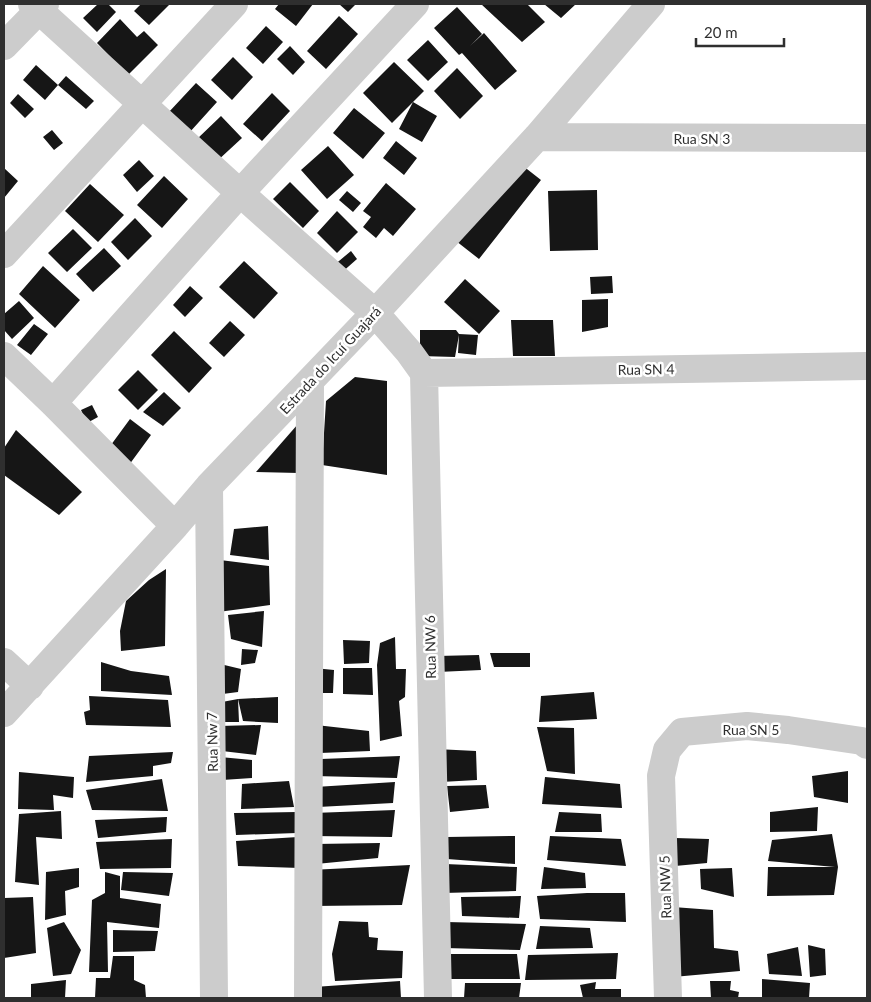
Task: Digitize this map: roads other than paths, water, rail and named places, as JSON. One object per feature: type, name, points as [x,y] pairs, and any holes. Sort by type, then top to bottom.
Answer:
[{"type":"street","points":[[4,254],[234,4]]},
{"type":"street","points":[[53,403],[240,193],[415,4]]},
{"type":"street","name":"Estrada do Icuí Guajará","points":[[4,713],[175,526],[209,486],[375,313],[537,137],[651,4]]},
{"type":"street","points":[[4,46],[38,6],[142,104],[375,313],[409,352],[424,373]]},
{"type":"street","name":"Rua SN 3","points":[[537,137],[867,138]]},
{"type":"street","points":[[4,356],[175,526]]},
{"type":"street","name":"Rua SN 4","points":[[424,373],[867,366]]},
{"type":"street","name":"Rua NW 6","points":[[424,373],[438,998]]},
{"type":"street","points":[[308,998],[310,382]]},
{"type":"street","name":"Rua Nw 7","points":[[209,486],[214,998]]},
{"type":"street","points":[[4,662],[30,686]]},
{"type":"street","name":"Rua SN 5","points":[[661,776],[667,750],[682,732],[747,726],[862,741],[867,745]]},
{"type":"street","name":"Rua NW 5","points":[[661,776],[668,998]]}]
